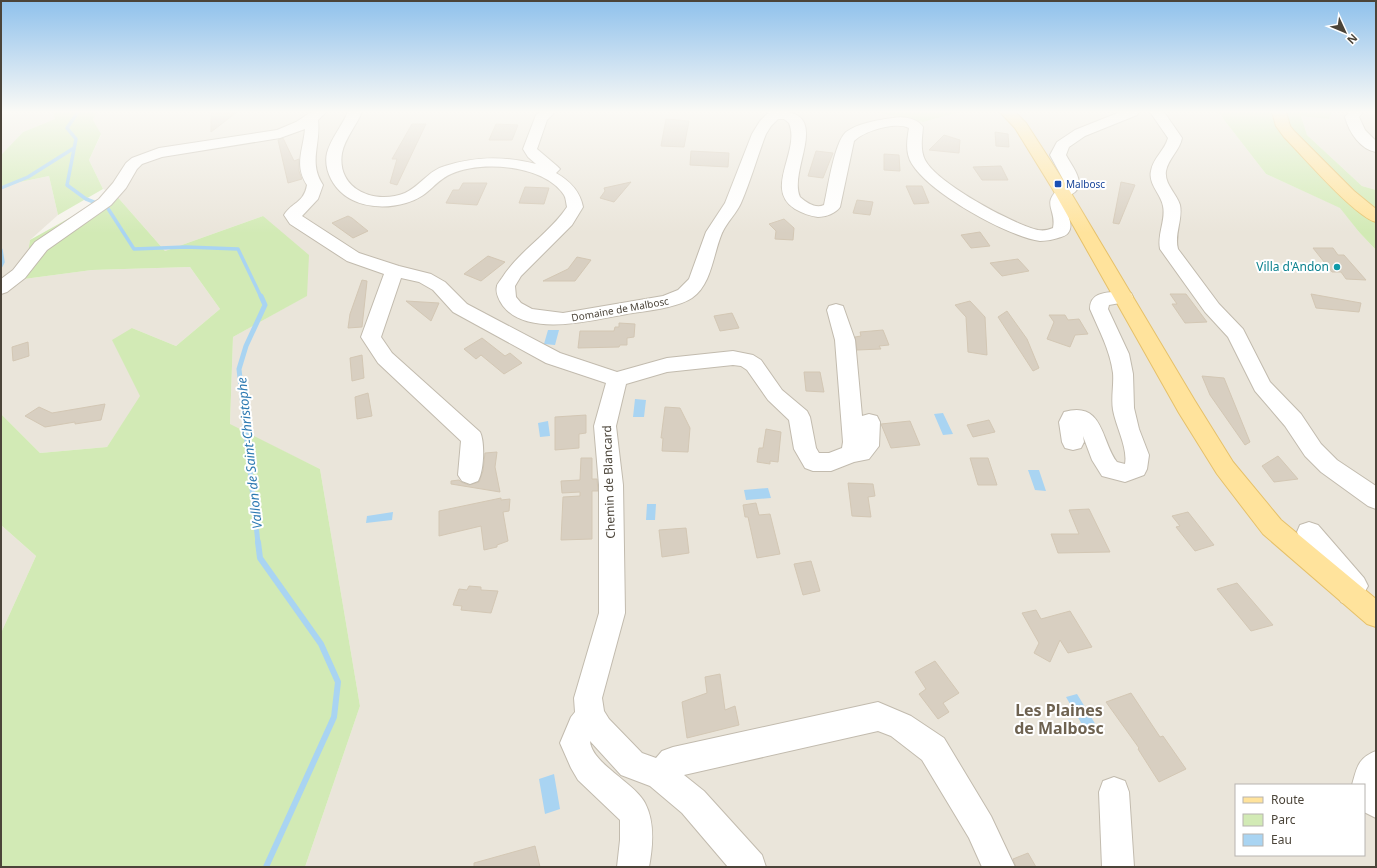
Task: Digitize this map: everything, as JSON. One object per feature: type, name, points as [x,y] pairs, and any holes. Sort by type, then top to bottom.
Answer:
[{"type":"main road","points":[[1038,153],[1063,192],[1187,407],[1225,468],[1272,527],[1376,615]]},
{"type":"main road","points":[[1307,153],[1348,194],[1376,217]]},
{"type":"street","points":[[1,288],[18,274],[41,246],[100,205],[120,185],[131,166],[137,161],[149,156],[170,153]]},
{"type":"street","points":[[308,153],[306,160],[309,178],[315,185],[314,193],[306,204],[292,215],[296,220],[353,257],[394,271],[425,278],[439,286],[460,308],[553,358],[617,380],[667,365],[733,358],[746,360],[754,365],[775,396],[799,417],[805,449],[813,462],[831,462],[852,453],[861,453],[868,446],[869,422]]},
{"type":"street","name":"Domaine de Malbosc","points":[[334,153],[335,169],[340,182],[348,191],[370,202],[385,202],[401,199],[416,193],[438,175],[449,169],[464,165],[491,163],[528,165],[558,180],[572,194],[575,207],[566,221],[514,273],[506,286],[507,298],[514,307],[527,315],[563,319],[667,301],[685,294],[693,287],[697,281],[716,228],[728,213],[753,153]]},
{"type":"street","name":"Domaine de Malbosc","points":[[532,153],[555,171],[553,177]]},
{"type":"street","name":"Domaine de Malbosc","points":[[797,153],[789,191],[795,202],[818,212],[825,211],[832,207],[844,153]]},
{"type":"street","name":"Domaine de Malbosc","points":[[915,153],[919,163],[930,176],[945,188],[1021,231],[1052,235],[1061,231],[1063,226],[1057,209],[1063,192]]},
{"type":"street","points":[[1059,153],[1058,156],[1072,182],[1071,187],[1063,192]]},
{"type":"street","points":[[1168,153],[1158,173],[1159,180],[1170,199],[1172,207],[1172,218],[1167,242],[1169,248],[1212,308],[1236,334],[1262,386],[1293,420],[1313,450],[1329,466],[1376,499]]},
{"type":"street","points":[[394,271],[371,337],[385,358],[472,438],[470,475]]},
{"type":"street","points":[[1073,442],[1070,422],[1072,418],[1077,418],[1086,422],[1095,434],[1103,460],[1110,470],[1125,473],[1136,469],[1138,455],[1128,429],[1123,408],[1123,374],[1119,354],[1099,309],[1099,302],[1105,299],[1124,297]]},
{"type":"street","points":[[836,310],[845,340],[854,442],[852,453]]},
{"type":"street","name":"Chemin de Blancard","points":[[590,718],[588,698],[612,613],[611,485],[605,426],[617,380]]},
{"type":"street","points":[[1309,532],[1355,586],[1350,594]]},
{"type":"street","points":[[660,775],[673,762],[878,716],[901,726],[933,749],[980,827],[999,867]]},
{"type":"street","points":[[633,867],[636,854],[634,815],[619,796],[596,777],[582,761],[575,743],[581,727],[590,718],[632,764],[660,775],[693,802],[750,867]]},
{"type":"street","points":[[1376,766],[1371,771],[1366,789],[1376,802]]},
{"type":"street","points":[[1114,792],[1118,867]]},
{"type":"shaded area","points":[[93,153],[1249,153],[1266,174],[1341,208],[1359,232],[1376,250],[1376,867],[305,867],[360,706],[320,469],[230,425],[233,337],[306,296],[263,216],[165,251],[114,193],[103,189],[89,160]]},
{"type":"shaded area","points":[[1326,153],[1376,153],[1376,190],[1362,186]]},
{"type":"shaded area","points":[[49,176],[58,215],[30,240],[24,279],[92,270],[190,267],[220,309],[176,346],[132,328],[141,396],[107,447],[40,453],[1,414],[1,186]]},
{"type":"shaded area","points":[[1,525],[36,556],[1,633]]},
{"type":"green space","points":[[3,153],[92,153],[89,160],[103,189],[58,215],[49,176],[1,186],[1,155]]},
{"type":"green space","points":[[1249,153],[1326,153],[1362,186],[1376,190],[1376,250],[1340,208],[1266,174]]},
{"type":"green space","points":[[114,193],[165,251],[263,216],[309,255],[307,296],[233,337],[230,424],[320,469],[360,706],[305,867],[1,867],[1,633],[36,556],[1,525],[1,414],[40,453],[107,447],[140,396],[112,340],[132,328],[176,346],[220,309],[190,267],[92,270],[24,279],[30,240]]},
{"type":"water","points":[[548,330],[559,330],[555,345],[544,344]]},
{"type":"water","points":[[635,399],[646,400],[644,417],[633,417]]},
{"type":"water","points":[[943,413],[953,434],[943,435],[934,414]]},
{"type":"water","points":[[548,421],[550,436],[540,437],[538,423]]},
{"type":"water","points":[[1028,470],[1039,470],[1046,491],[1035,490]]},
{"type":"water","points":[[768,488],[771,498],[746,500],[744,490]]},
{"type":"water","points":[[647,504],[656,504],[655,520],[646,520]]},
{"type":"water","points":[[393,512],[392,520],[366,523],[367,516]]},
{"type":"water","points":[[1077,694],[1099,730],[1087,733],[1066,697]]},
{"type":"water","points":[[554,774],[560,809],[545,814],[539,779]]},
{"type":"building","points":[[281,153],[290,153],[294,161],[299,159],[299,171],[302,179],[288,183]]},
{"type":"building","points":[[396,153],[412,153],[397,185],[390,183],[397,159],[392,159]]},
{"type":"building","points":[[691,153],[729,153],[728,167],[690,165]]},
{"type":"building","points":[[816,153],[833,153],[823,178],[808,176]]},
{"type":"building","points":[[884,154],[899,155],[900,171],[884,170]]},
{"type":"building","points":[[1001,166],[1008,180],[982,180],[973,167]]},
{"type":"building","points":[[631,182],[614,202],[600,198],[605,191],[604,188]]},
{"type":"building","points":[[1121,182],[1135,185],[1119,224],[1113,223]]},
{"type":"building","points":[[463,183],[487,183],[477,205],[446,203],[453,190],[459,190]]},
{"type":"building","points":[[906,186],[922,186],[929,203],[914,204]]},
{"type":"building","points":[[525,187],[549,188],[544,204],[519,203]]},
{"type":"building","points":[[857,200],[873,202],[870,215],[853,213]]},
{"type":"building","points":[[348,216],[368,231],[353,238],[332,223]]},
{"type":"building","points":[[784,219],[794,228],[793,240],[775,239],[776,231],[769,224]]},
{"type":"building","points":[[980,232],[990,246],[971,248],[961,235]]},
{"type":"building","name":"Villa d'Andon","points":[[1313,248],[1333,248],[1338,255],[1344,255],[1366,280],[1346,279],[1341,272],[1332,272]]},
{"type":"building","points":[[488,256],[505,262],[481,281],[464,274]]},
{"type":"building","points":[[577,257],[591,260],[575,281],[543,281],[568,269]]},
{"type":"building","points":[[1018,259],[1029,271],[1002,276],[990,263]]},
{"type":"building","points":[[362,280],[367,281],[362,327],[348,328],[350,314]]},
{"type":"building","points":[[1170,294],[1186,294],[1207,322],[1185,323],[1172,304],[1177,304]]},
{"type":"building","points":[[1311,294],[1361,303],[1359,312],[1316,308]]},
{"type":"building","points":[[406,301],[439,303],[431,321]]},
{"type":"building","points":[[970,301],[985,317],[987,355],[968,352],[966,317],[955,305]]},
{"type":"building","points":[[1007,311],[1027,339],[1039,368],[1033,371],[998,317]]},
{"type":"building","points":[[732,313],[739,328],[720,331],[714,316]]},
{"type":"building","points":[[1049,315],[1065,315],[1068,320],[1079,319],[1088,334],[1075,335],[1070,347],[1047,339],[1054,322]]},
{"type":"building","points":[[619,323],[635,324],[634,337],[627,338],[627,345],[620,345],[619,347],[578,348],[580,331],[614,331],[615,327],[619,327]]},
{"type":"building","points":[[883,330],[889,345],[879,346],[881,349],[857,350],[855,337],[861,336],[860,332]]},
{"type":"building","points":[[482,338],[505,356],[510,353],[522,363],[504,374],[481,355],[476,359],[464,349]]},
{"type":"building","points":[[28,342],[29,356],[13,361],[12,347]]},
{"type":"building","points":[[362,355],[364,378],[352,381],[350,358]]},
{"type":"building","points":[[804,372],[820,372],[824,392],[806,391]]},
{"type":"building","points":[[1202,376],[1224,378],[1250,442],[1245,445],[1210,395]]},
{"type":"building","points":[[368,393],[372,416],[357,419],[355,397]]},
{"type":"building","points":[[105,404],[101,420],[75,424],[75,422],[45,427],[25,416],[39,407],[52,413]]},
{"type":"building","points":[[665,407],[680,408],[690,428],[688,452],[662,451],[663,438],[661,438]]},
{"type":"building","points":[[586,415],[586,433],[579,434],[579,448],[555,450],[555,417]]},
{"type":"building","points":[[989,420],[995,432],[973,437],[967,425]]},
{"type":"building","points":[[910,421],[920,445],[891,448],[881,424]]},
{"type":"building","points":[[766,429],[781,432],[778,462],[770,461],[770,464],[757,462],[759,448],[763,448]]},
{"type":"building","points":[[497,452],[495,467],[500,492],[451,484],[451,481],[459,480],[469,485],[479,482],[483,471],[485,453]]},
{"type":"building","points":[[1278,456],[1298,479],[1274,482],[1262,466]]},
{"type":"building","points":[[581,458],[592,458],[592,479],[597,479],[598,491],[592,491],[592,539],[561,540],[563,497],[580,496],[580,492],[562,493],[561,481],[580,480]]},
{"type":"building","points":[[970,458],[988,458],[997,485],[978,485]]},
{"type":"building","points":[[848,483],[873,484],[875,496],[868,497],[871,517],[852,516]]},
{"type":"building","points":[[501,498],[501,500],[510,499],[509,511],[503,512],[508,541],[497,545],[497,547],[484,550],[481,526],[439,536],[439,511]]},
{"type":"building","points":[[756,503],[759,515],[770,514],[780,554],[757,558],[748,517],[745,517],[743,505]]},
{"type":"building","points":[[1089,509],[1110,552],[1058,553],[1051,534],[1079,534],[1069,510]]},
{"type":"building","points":[[1188,512],[1214,545],[1195,551],[1176,527],[1180,526],[1172,516]]},
{"type":"building","points":[[686,528],[689,553],[662,557],[659,530]]},
{"type":"building","points":[[811,561],[820,591],[803,595],[794,564]]},
{"type":"building","points":[[1237,583],[1273,625],[1251,631],[1217,589]]},
{"type":"building","points":[[469,586],[481,587],[481,590],[498,591],[491,613],[461,610],[462,606],[453,605],[459,589],[467,590]]},
{"type":"building","points":[[1036,610],[1041,619],[1070,611],[1092,647],[1068,653],[1060,640],[1050,662],[1034,653],[1039,643],[1022,613]]},
{"type":"building","points":[[935,661],[959,693],[943,703],[949,712],[938,719],[919,694],[926,689],[915,672]]},
{"type":"building","points":[[720,674],[725,710],[735,706],[739,725],[687,738],[682,702],[707,693],[705,677]]},
{"type":"building","points":[[1131,693],[1160,737],[1163,736],[1186,769],[1159,782],[1138,749],[1139,748],[1106,702]]},
{"type":"building","points":[[535,846],[540,867],[474,867],[474,863]]},
{"type":"building","points":[[1028,853],[1036,867],[1016,867],[1013,859]]},
{"type":"waterway","points":[[1,188],[28,177],[67,153]]},
{"type":"waterway","name":"Vallon de Saint-Christophe","points":[[73,153],[67,185],[86,199],[107,207],[134,249],[186,247],[238,249],[261,297]]},
{"type":"waterway","points":[[1,250],[3,262],[1,266]]},
{"type":"waterway","name":"Vallon de Saint-Christophe","points":[[258,543],[239,369],[246,346],[265,305],[261,296]]},
{"type":"waterway","name":"Vallon de Saint-Christophe","points":[[258,542],[260,558],[321,644],[338,682],[334,717],[266,867]]},
{"type":"place","name":"Malbosc","points":[[1058,184]]},
{"type":"place","name":"Villa d'Andon","points":[[1337,267]]},
{"type":"district","name":"Les Plaines de Malbosc","points":[[1059,719]]}]
